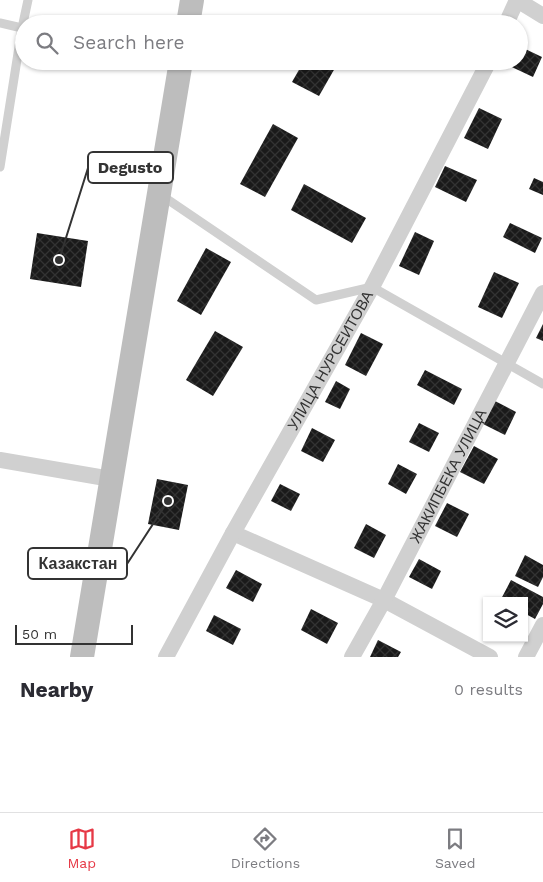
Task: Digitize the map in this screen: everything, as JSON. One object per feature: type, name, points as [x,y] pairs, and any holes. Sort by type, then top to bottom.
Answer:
[{"type":"main road","points":[[190,15],[192,0]]},
{"type":"main road","points":[[82,657],[180,70]]},
{"type":"street","points":[[510,15],[517,0],[543,16]]},
{"type":"street","name":"УЛИЦА НУРСЕИТОВА","points":[[166,657],[233,533],[372,286],[485,70]]},
{"type":"street","name":"ЖАКИПБЕКА УЛИЦА","points":[[352,657],[384,600],[543,293]]},
{"type":"street","points":[[0,460],[111,479]]},
{"type":"street","points":[[233,533],[384,600],[490,657]]},
{"type":"street","points":[[526,657],[543,625]]},
{"type":"lane","points":[[25,15],[28,0]]},
{"type":"lane","points":[[0,23],[15,26]]},
{"type":"lane","points":[[0,167],[15,70]]},
{"type":"lane","points":[[159,194],[316,300],[372,286],[543,384]]},
{"type":"building","points":[[528,50],[542,57],[533,77],[518,70],[528,70]]},
{"type":"building","points":[[299,70],[334,70],[319,96],[292,82]]},
{"type":"building","points":[[479,108],[502,119],[488,149],[464,138]]},
{"type":"building","points":[[273,124],[298,138],[265,197],[240,184]]},
{"type":"building","points":[[445,166],[477,180],[466,202],[435,187]]},
{"type":"building","points":[[534,178],[543,182],[543,195],[529,189]]},
{"type":"building","points":[[304,184],[366,218],[352,243],[291,210]]},
{"type":"building","points":[[510,223],[542,238],[535,253],[503,237]]},
{"type":"building","points":[[415,232],[434,241],[419,275],[399,266]]},
{"type":"building","points":[[37,233],[88,241],[81,287],[30,279]]},
{"type":"building","points":[[206,248],[231,262],[201,315],[177,301]]},
{"type":"building","points":[[494,272],[519,283],[502,318],[478,307]]},
{"type":"building","points":[[543,324],[543,341],[536,338]]},
{"type":"building","points":[[215,331],[243,347],[213,396],[186,380]]},
{"type":"building","points":[[361,333],[383,344],[366,376],[345,365]]},
{"type":"building","points":[[425,370],[462,389],[454,405],[417,385]]},
{"type":"building","points":[[336,381],[350,389],[340,409],[325,402]]},
{"type":"building","points":[[495,401],[516,412],[505,435],[483,424]]},
{"type":"building","points":[[419,423],[439,433],[429,452],[409,442]]},
{"type":"building","points":[[312,428],[335,440],[323,462],[301,451]]},
{"type":"building","points":[[474,446],[498,459],[484,484],[460,472]]},
{"type":"building","points":[[398,464],[417,474],[406,494],[388,484]]},
{"type":"building","points":[[157,479],[188,485],[179,530],[148,524]]},
{"type":"building","points":[[280,484],[300,494],[291,511],[271,501]]},
{"type":"building","points":[[447,503],[469,514],[457,537],[435,526]]},
{"type":"building","points":[[366,524],[386,535],[374,558],[354,548]]},
{"type":"building","points":[[525,555],[543,565],[543,577],[538,587],[515,576]]},
{"type":"building","points":[[419,559],[441,571],[432,589],[409,577]]},
{"type":"building","points":[[236,570],[262,584],[253,602],[226,588]]},
{"type":"building","points":[[511,580],[543,597],[543,604],[535,619],[528,615],[528,597],[502,597]]},
{"type":"building","points":[[311,609],[338,623],[327,644],[301,630]]},
{"type":"building","points":[[214,615],[241,629],[233,645],[206,631]]},
{"type":"building","points":[[378,640],[401,652],[398,657],[370,657]]},
{"type":"place","name":"Degusto","points":[[59,260]]},
{"type":"place","name":"Казакстан","points":[[168,501]]}]
